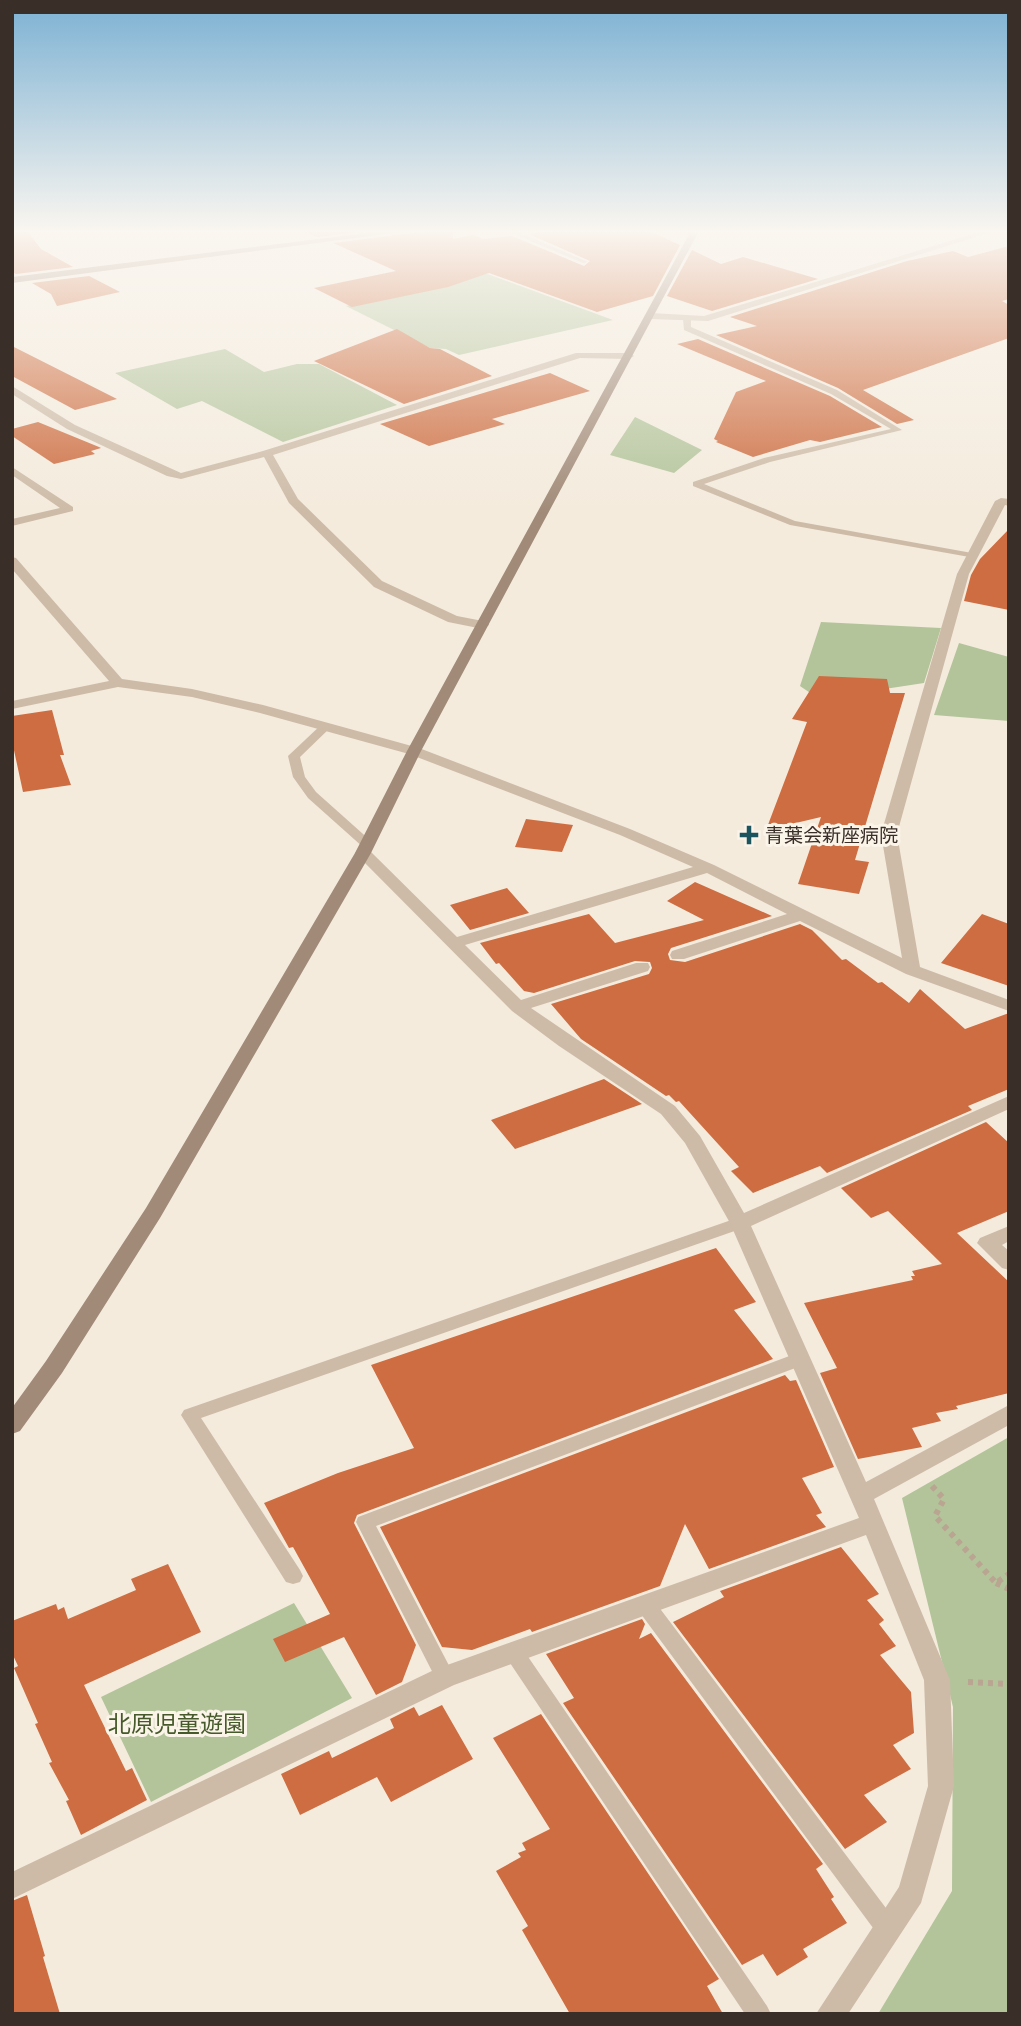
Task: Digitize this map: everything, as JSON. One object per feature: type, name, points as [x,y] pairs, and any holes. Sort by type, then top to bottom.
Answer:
[{"type":"street","points":[[12,1424],[54,1367],[153,1213],[365,849],[414,751],[571,457],[647,324]]},
{"type":"street","points":[[13,391],[71,427],[171,474],[181,476],[267,453],[579,355],[629,356]]},
{"type":"street","points":[[267,453],[293,501],[378,584],[453,619],[483,625]]},
{"type":"street","points":[[12,470],[69,509],[12,523]]},
{"type":"street","points":[[912,970],[889,834],[963,574],[1001,500],[1009,503]]},
{"type":"street","points":[[12,561],[118,683]]},
{"type":"street","points":[[12,705],[118,683],[192,693],[414,751],[625,832],[708,868],[912,970],[1009,1006]]},
{"type":"street","points":[[365,849],[452,944],[518,1007],[565,1042],[668,1110],[693,1140],[740,1223],[873,1523],[937,1680],[941,1786],[911,1893],[831,2014]]},
{"type":"street","points":[[452,944],[708,868]]},
{"type":"street","points":[[678,955],[801,915]]},
{"type":"street","points":[[518,1007],[642,967]]},
{"type":"street","points":[[740,1223],[1009,1102]]},
{"type":"street","points":[[1009,1233],[987,1243],[1009,1263]]},
{"type":"street","points":[[860,1496],[1009,1414]]},
{"type":"street","points":[[12,1886],[445,1677],[873,1523]]},
{"type":"lane","points":[[687,324],[687,328],[834,392],[898,429],[767,460],[696,484],[793,523],[972,556]]},
{"type":"lane","points":[[326,726],[294,756],[299,777],[365,849]]},
{"type":"lane","points":[[293,1576],[190,1415],[740,1223]]},
{"type":"lane","points":[[445,1677],[366,1522],[800,1359]]},
{"type":"lane","points":[[645,1604],[887,1928]]},
{"type":"lane","points":[[513,1651],[759,2014]]},
{"type":"path","points":[[916,1466],[944,1499],[935,1516],[996,1583],[1009,1589]]},
{"type":"path","points":[[996,1583],[1009,1574]]},
{"type":"path","points":[[937,1680],[1009,1684]]},
{"type":"green space","points":[[381,324],[597,324],[459,355],[446,349],[430,348]]},
{"type":"green space","points":[[225,349],[264,372],[297,364],[319,364],[397,405],[283,442],[202,401],[177,409],[115,373]]},
{"type":"green space","points":[[635,417],[702,450],[674,473],[610,455]]},
{"type":"green space","points":[[821,622],[941,628],[924,683],[819,699],[800,686]]},
{"type":"green space","points":[[959,643],[1009,657],[1009,721],[934,715]]},
{"type":"green space","points":[[1009,1437],[1009,2014],[878,2014],[952,1891],[953,1707],[902,1498]]},
{"type":"green space","name":"北原児童遊園","points":[[294,1603],[352,1698],[151,1802],[101,1697]]},
{"type":"building","points":[[750,324],[1009,324],[1009,338],[863,390],[914,420],[897,424],[838,388],[716,335],[757,326]]},
{"type":"building","points":[[397,329],[430,348],[440,349],[492,376],[404,404],[314,361]]},
{"type":"building","points":[[698,339],[830,396],[882,427],[820,442],[810,440],[753,457],[716,442],[718,441],[714,439],[736,392],[766,381],[677,344]]},
{"type":"building","points":[[12,346],[117,399],[75,410],[12,376]]},
{"type":"building","points":[[550,373],[590,391],[492,419],[505,424],[429,446],[380,424]]},
{"type":"building","points":[[38,422],[101,448],[91,451],[95,454],[54,464],[12,436],[12,429]]},
{"type":"building","points":[[1009,529],[1009,610],[964,601],[971,575],[980,559]]},
{"type":"building","points":[[819,676],[887,679],[890,693],[905,693],[855,860],[869,862],[859,894],[798,884],[821,817],[766,830],[807,722],[792,719]]},
{"type":"building","points":[[52,710],[64,755],[60,755],[71,785],[23,792],[12,741],[12,716]]},
{"type":"building","points":[[526,819],[573,825],[562,852],[515,847]]},
{"type":"building","points":[[695,882],[772,916],[671,948],[668,954],[670,960],[685,962],[800,924],[812,930],[842,960],[846,959],[878,983],[882,982],[909,1003],[920,989],[965,1029],[1009,1013],[1009,1089],[968,1106],[972,1110],[827,1173],[820,1166],[753,1193],[731,1171],[739,1167],[679,1101],[666,1096],[581,1039],[551,1004],[649,974],[652,968],[650,962],[635,961],[534,993],[524,991],[499,963],[496,964],[480,943],[589,914],[615,943],[704,920],[667,901]]},
{"type":"building","points":[[507,888],[529,913],[470,930],[450,905]]},
{"type":"building","points":[[982,914],[1009,924],[1009,986],[941,963]]},
{"type":"building","points":[[604,1079],[642,1104],[515,1149],[491,1120]]},
{"type":"building","points":[[986,1122],[1009,1143],[1009,1211],[957,1233],[1009,1282],[1009,1393],[936,1413],[941,1421],[912,1428],[922,1447],[858,1459],[820,1373],[837,1368],[804,1303],[913,1280],[911,1276],[915,1276],[912,1271],[942,1264],[888,1211],[871,1218],[841,1188]]},
{"type":"building","points":[[716,1248],[756,1302],[734,1310],[773,1359],[357,1515],[354,1523],[416,1645],[402,1682],[376,1695],[344,1637],[285,1662],[273,1639],[330,1614],[293,1547],[289,1548],[264,1503],[338,1473],[414,1448],[371,1365]]},
{"type":"building","points":[[785,1375],[790,1381],[796,1380],[834,1467],[802,1478],[822,1513],[816,1515],[826,1527],[709,1569],[685,1524],[660,1586],[532,1632],[530,1629],[472,1650],[442,1647],[380,1527]]},
{"type":"building","points":[[841,1547],[879,1594],[867,1600],[884,1620],[879,1624],[896,1646],[880,1655],[911,1692],[914,1733],[893,1745],[911,1769],[864,1795],[887,1822],[845,1849],[673,1622],[724,1597],[720,1591]]},
{"type":"building","points":[[168,1564],[201,1632],[84,1685],[126,1771],[132,1768],[147,1800],[81,1835],[66,1801],[69,1800],[49,1763],[52,1762],[35,1724],[38,1723],[14,1668],[18,1666],[12,1653],[12,1621],[56,1604],[58,1610],[64,1607],[68,1619],[136,1590],[131,1579]]},
{"type":"building","points":[[642,1619],[645,1624],[639,1639],[651,1633],[823,1864],[816,1869],[847,1923],[803,1949],[808,1957],[777,1976],[763,1954],[742,1965],[563,1703],[574,1698],[546,1654]]},
{"type":"building","points":[[442,1705],[473,1759],[391,1802],[377,1777],[300,1815],[281,1774],[329,1751],[332,1758],[394,1728],[390,1719],[414,1707],[419,1716]]},
{"type":"building","points":[[541,1714],[719,1979],[707,1986],[723,2014],[570,2014],[522,1930],[528,1926],[496,1871],[521,1857],[518,1853],[526,1850],[522,1843],[550,1829],[493,1738]]},
{"type":"building","points":[[27,1895],[60,2014],[12,2014],[12,1901]]},
{"type":"place","name":"青葉会新座病院","points":[[749,835]]}]
